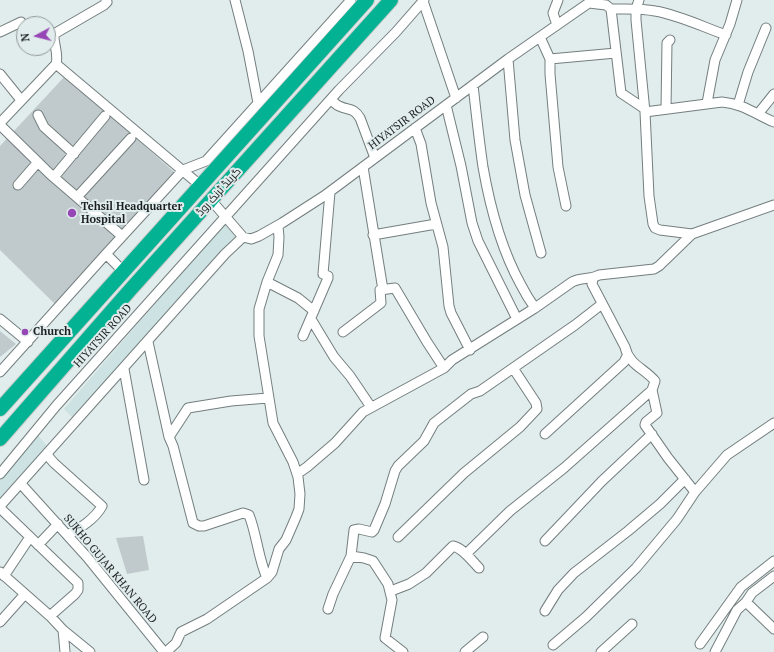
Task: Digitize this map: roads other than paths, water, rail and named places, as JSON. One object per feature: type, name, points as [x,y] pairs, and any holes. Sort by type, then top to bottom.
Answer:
[{"type":"highway","name":"گرینڈ ٹرنک روڈ","points":[[0,409],[367,0]]},
{"type":"highway","name":"گرینڈ ٹرنک روڈ","points":[[0,439],[130,290],[391,0]]},
{"type":"street","points":[[106,0],[107,2],[104,5],[54,34],[53,40],[57,56],[56,64],[0,124],[54,177],[78,196],[122,236]]},
{"type":"street","points":[[235,0],[248,51],[258,103]]},
{"type":"street","points":[[0,372],[183,170],[206,161],[351,0]]},
{"type":"street","points":[[424,0],[456,98]]},
{"type":"street","name":"HIYATSIR ROAD","points":[[0,474],[56,406],[331,100],[396,32],[424,0]]},
{"type":"street","points":[[557,25],[553,13],[558,0]]},
{"type":"street","points":[[639,0],[636,9],[636,20],[645,111],[649,196],[652,224],[655,228],[660,230],[692,234]]},
{"type":"street","points":[[707,103],[715,60],[730,24],[736,0]]},
{"type":"street","points":[[591,1],[606,4],[611,9],[621,93],[645,111],[722,102],[749,109],[774,122]]},
{"type":"street","name":"HIYATSIR ROAD","points":[[243,237],[251,239],[259,236],[278,226],[330,192],[508,59],[591,1]]},
{"type":"street","points":[[611,9],[646,9],[669,14],[726,35]]},
{"type":"street","points":[[0,32],[16,24]]},
{"type":"street","points":[[738,105],[748,72],[766,28]]},
{"type":"street","points":[[540,37],[550,59],[558,167],[566,206]]},
{"type":"street","points":[[666,109],[667,43],[670,40]]},
{"type":"street","points":[[550,59],[616,54]]},
{"type":"street","points":[[508,59],[515,140],[525,195],[541,253]]},
{"type":"street","points":[[56,64],[201,186]]},
{"type":"street","points":[[0,74],[21,100]]},
{"type":"street","points":[[473,85],[483,166],[490,202],[510,263],[520,285],[535,308]]},
{"type":"street","points":[[758,114],[774,94]]},
{"type":"street","points":[[331,100],[338,105],[351,108],[357,113],[376,158]]},
{"type":"street","points":[[446,105],[461,166],[474,230],[517,320]]},
{"type":"street","points":[[38,115],[44,127],[74,154]]},
{"type":"street","points":[[54,177],[105,116]]},
{"type":"street","points":[[415,128],[421,144],[436,224],[443,247],[449,306],[451,314],[470,350]]},
{"type":"street","points":[[78,196],[131,138]]},
{"type":"street","points":[[18,185],[38,162]]},
{"type":"street","points":[[363,167],[373,236],[383,290]]},
{"type":"street","points":[[303,336],[328,278],[328,276],[323,274],[330,192]]},
{"type":"street","points":[[50,616],[75,594],[78,590],[78,583],[0,507],[48,455],[225,254],[243,237],[211,200]]},
{"type":"street","points":[[296,474],[307,467],[328,449],[364,412],[371,407],[444,368],[452,360],[517,320],[572,282],[578,279],[594,278],[599,275],[654,269],[692,234],[774,205]]},
{"type":"street","points":[[373,236],[436,224]]},
{"type":"street","points":[[165,652],[176,642],[181,632],[207,619],[268,578],[277,560],[279,549],[286,540],[299,509],[300,494],[293,462],[273,423],[268,398],[259,329],[259,309],[267,282],[278,255],[278,226]]},
{"type":"street","points":[[106,254],[124,272]]},
{"type":"street","points":[[594,278],[592,284],[625,347],[627,356],[655,381],[652,390],[656,413],[646,422],[645,425],[668,458],[696,492]]},
{"type":"street","points":[[267,282],[298,298],[312,315],[334,357],[350,376],[371,407]]},
{"type":"street","points":[[343,332],[381,303],[380,290],[395,288],[444,368]]},
{"type":"street","points":[[328,609],[333,594],[351,556],[354,530],[359,528],[372,532],[374,530],[385,504],[395,471],[398,466],[424,441],[434,423],[471,394],[480,391],[575,325],[602,304]]},
{"type":"street","points":[[0,319],[28,342]]},
{"type":"street","points":[[148,342],[169,437],[173,446],[192,524],[204,526],[243,513],[249,515],[255,530],[263,569],[268,578]]},
{"type":"street","points":[[545,434],[624,362],[627,356]]},
{"type":"street","points":[[124,368],[144,480]]},
{"type":"street","points":[[398,537],[464,473],[520,427],[537,409],[536,403],[513,368]]},
{"type":"street","points":[[466,554],[510,511],[564,468],[652,390]]},
{"type":"street","points":[[169,437],[188,408],[231,401],[268,398]]},
{"type":"street","points":[[553,645],[586,617],[636,568],[727,455],[774,424]]},
{"type":"street","points":[[545,541],[602,481],[652,434]]},
{"type":"street","points":[[48,455],[54,463],[102,506],[100,510],[84,525],[68,535]]},
{"type":"street","points":[[545,610],[558,590],[574,573],[660,504],[685,479]]},
{"type":"street","name":"SUKHO GUJAR KHAN ROAD","points":[[21,484],[88,557],[165,652]]},
{"type":"street","points":[[38,545],[58,524]]},
{"type":"street","points":[[30,537],[2,574],[50,616],[63,630],[90,652]]},
{"type":"street","points":[[391,591],[409,584],[426,573],[453,546],[457,547],[466,554],[479,568]]},
{"type":"street","points":[[351,556],[373,561],[386,580],[391,591],[391,608],[385,638],[403,652]]},
{"type":"street","points":[[715,652],[741,587],[774,561]]},
{"type":"street","points":[[700,644],[733,607],[746,602],[752,594],[774,576]]},
{"type":"street","points":[[0,622],[25,594]]},
{"type":"street","points":[[746,602],[774,629]]},
{"type":"street","points":[[601,652],[632,624]]},
{"type":"street","points":[[63,630],[65,652]]},
{"type":"street","points":[[465,652],[483,637]]},
{"type":"place","name":"Tehsil Headquarter Hospital","points":[[72,213]]},
{"type":"place","name":"Church","points":[[25,332]]}]
